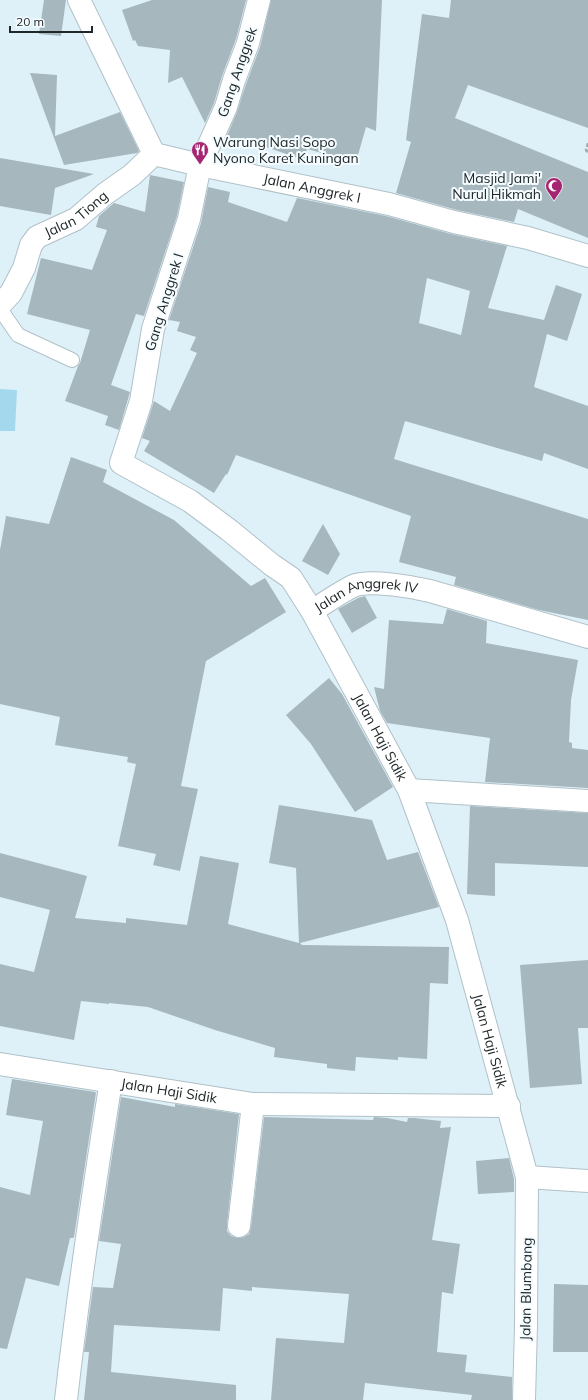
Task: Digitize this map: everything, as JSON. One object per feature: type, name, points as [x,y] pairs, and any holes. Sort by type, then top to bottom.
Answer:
[{"type":"street","points":[[79,0],[154,154]]},
{"type":"street","name":"Gang Anggrek","points":[[200,165],[226,107],[234,80],[248,43],[260,0]]},
{"type":"street","name":"Jalan Anggrek I","points":[[154,154],[389,204],[454,222],[528,238],[588,256]]},
{"type":"street","name":"Jalan Tiong","points":[[0,305],[11,293],[24,268],[31,245],[37,237],[76,219],[105,194],[132,175],[154,154]]},
{"type":"street","name":"Gang Anggrek I","points":[[121,463],[141,401],[153,329],[189,219],[200,165]]},
{"type":"street","name":"Jalan Anggrek IV","points":[[121,463],[190,502],[291,578],[312,611],[354,586],[375,584],[406,586],[586,632]]},
{"type":"street","name":"Jalan Haji Sidik","points":[[0,1064],[253,1104],[509,1106],[457,920],[409,790],[312,611]]},
{"type":"street","points":[[409,790],[588,801]]},
{"type":"street","name":"Jalan Haji Sidik","points":[[66,1400],[88,1221],[111,1081]]},
{"type":"street","points":[[239,1226],[253,1104]]},
{"type":"street","name":"Jalan Blumbang","points":[[509,1106],[527,1177],[524,1400]]},
{"type":"street","points":[[527,1177],[588,1180]]},
{"type":"lane","points":[[0,309],[18,335],[72,360]]},
{"type":"path","points":[[588,143],[586,150],[588,153]]},
{"type":"shaded area","points":[[0,389],[17,390],[15,431],[0,431]]},
{"type":"building","points":[[44,0],[66,0],[61,36],[39,34]]},
{"type":"building","points":[[152,0],[246,0],[236,39],[222,76],[214,103],[205,123],[182,77],[168,83],[170,50],[138,46],[135,40],[133,41],[122,10]]},
{"type":"building","points":[[271,0],[382,0],[376,131],[366,127],[356,162],[307,149],[304,160],[251,142],[251,144],[226,138],[237,112],[260,47]]},
{"type":"building","points":[[451,0],[588,0],[588,128],[468,85],[455,118],[588,172],[588,238],[518,209],[514,222],[457,210],[396,193],[411,142],[406,140],[422,14],[449,18]]},
{"type":"building","points":[[30,73],[57,75],[55,136],[120,112],[139,151],[137,153],[64,165]]},
{"type":"building","points":[[0,158],[94,174],[55,188],[51,215],[0,206]]},
{"type":"building","points":[[150,175],[184,182],[177,216],[144,316],[136,314],[111,385],[130,392],[119,430],[105,425],[108,416],[65,401],[80,363],[90,330],[27,314],[41,258],[92,270],[107,230],[96,227],[99,216],[114,203],[145,212]]},
{"type":"building","points":[[208,187],[230,192],[228,202],[287,222],[297,198],[386,216],[451,234],[507,246],[488,308],[544,320],[556,285],[582,294],[567,341],[547,334],[534,387],[588,406],[588,469],[544,453],[542,461],[405,421],[394,459],[588,519],[588,620],[539,610],[454,585],[456,577],[399,562],[411,516],[236,455],[227,475],[226,474],[214,493],[144,451],[150,441],[142,438],[154,401],[170,411],[197,353],[190,350],[196,337],[177,331],[180,322],[169,320],[201,223]],"holes":[[[427,278],[470,291],[461,335],[419,323]]]},
{"type":"building","points":[[71,457],[107,470],[103,482],[174,520],[251,586],[265,578],[286,612],[206,661],[181,786],[198,789],[180,871],[153,865],[156,854],[118,846],[136,764],[127,762],[128,757],[55,745],[60,717],[0,704],[0,550],[6,516],[49,524]]},
{"type":"building","points":[[323,524],[340,554],[328,575],[302,561]]},
{"type":"building","points":[[365,596],[377,618],[352,633],[338,609],[358,598]]},
{"type":"building","points":[[447,609],[487,621],[486,643],[578,660],[571,700],[569,742],[572,743],[572,748],[588,750],[588,788],[485,782],[490,738],[387,723],[380,711],[374,687],[384,689],[389,620],[443,624]]},
{"type":"building","points":[[329,678],[342,694],[393,787],[355,812],[311,744],[286,715]]},
{"type":"building","points":[[279,805],[372,820],[387,860],[418,852],[439,907],[300,943],[302,945],[449,947],[448,984],[430,983],[427,1059],[398,1057],[398,1060],[356,1057],[355,1071],[327,1068],[327,1064],[274,1057],[275,1048],[215,1030],[148,1007],[109,1003],[81,1001],[74,1040],[0,1026],[0,964],[34,972],[50,910],[0,897],[0,853],[87,876],[75,918],[126,923],[126,918],[187,925],[200,856],[239,863],[228,924],[299,943],[296,868],[269,863]]},
{"type":"building","points":[[470,806],[588,813],[588,867],[495,863],[495,896],[467,894]]},
{"type":"building","points":[[588,960],[588,1028],[578,1028],[582,1084],[530,1088],[520,965]]},
{"type":"building","points":[[12,1079],[96,1093],[74,1237],[70,1238],[59,1286],[26,1278],[7,1349],[0,1348],[0,1187],[30,1195],[43,1121],[6,1115]]},
{"type":"building","points":[[121,1097],[175,1107],[175,1104],[239,1114],[227,1225],[227,1231],[231,1236],[238,1238],[249,1234],[251,1227],[264,1117],[373,1120],[374,1117],[407,1122],[408,1118],[414,1118],[441,1121],[440,1128],[451,1127],[432,1240],[460,1244],[453,1294],[442,1292],[437,1352],[467,1355],[465,1372],[512,1377],[512,1400],[471,1400],[472,1395],[365,1383],[363,1400],[271,1400],[276,1338],[344,1343],[349,1294],[252,1287],[252,1291],[223,1288],[220,1331],[114,1325],[111,1372],[236,1385],[236,1400],[84,1400],[89,1352],[84,1352],[93,1287],[113,1288],[121,1244],[99,1241]]},
{"type":"building","points":[[509,1158],[514,1179],[514,1192],[478,1194],[476,1161]]},
{"type":"building","points":[[554,1284],[588,1285],[588,1352],[553,1352]]},
{"type":"place","name":"Warung Nasi Sopo Nyono Karet Kuningan","points":[[200,165]]},
{"type":"place","name":"Masjid Jami' Nurul Hikmah","points":[[554,201]]}]
